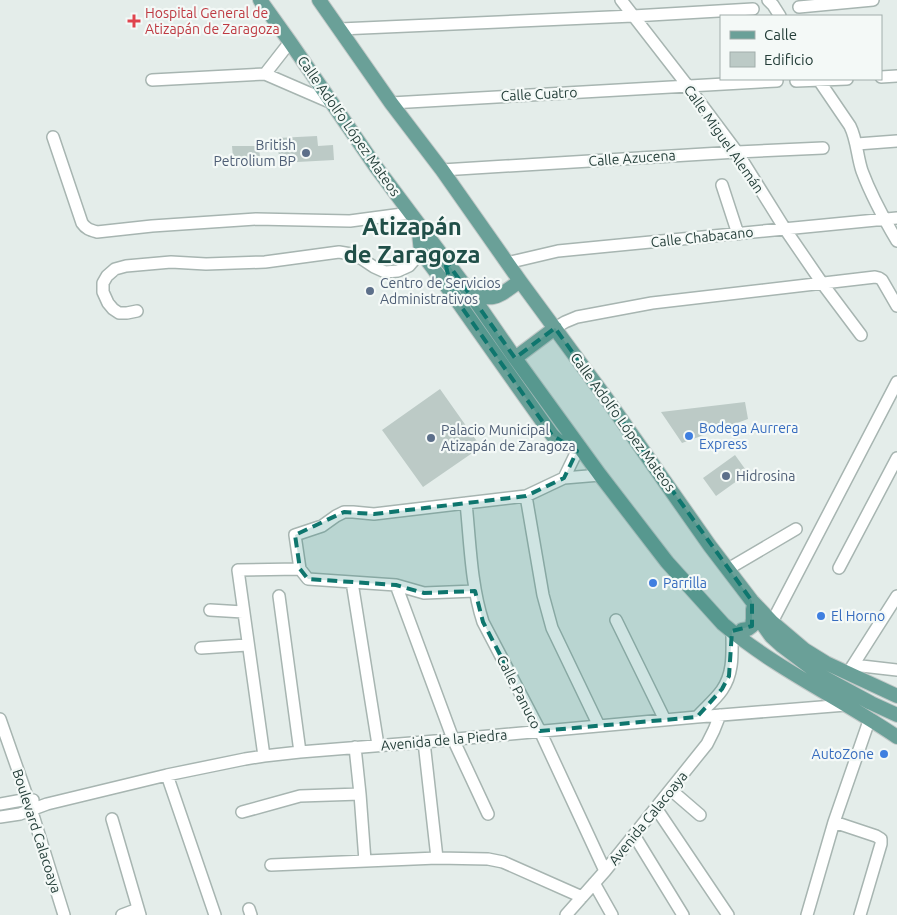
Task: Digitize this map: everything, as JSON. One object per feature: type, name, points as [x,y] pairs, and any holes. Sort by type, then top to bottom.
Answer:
[{"type":"main road","name":"Calle Adolfo López Mateos","points":[[260,0],[376,167],[468,290],[579,447],[667,562],[732,629],[789,671],[870,718]]},
{"type":"main road","name":"Calle Adolfo López Mateos","points":[[319,0],[391,103],[442,170],[507,263],[609,402],[710,546],[752,601]]},
{"type":"main road","points":[[414,219],[420,252],[454,296],[552,435],[558,442],[568,446],[579,447]]},
{"type":"main road","points":[[444,258],[454,296]]},
{"type":"main road","points":[[468,290],[482,297],[496,297],[520,281]]},
{"type":"main road","points":[[515,358],[555,328]]},
{"type":"main road","points":[[752,601],[772,622],[805,650],[826,663],[850,669],[897,696]]},
{"type":"main road","points":[[732,629],[748,629],[753,624],[752,601]]},
{"type":"main road","points":[[752,601],[765,629],[782,646],[823,677],[897,715]]},
{"type":"main road","points":[[870,718],[897,727]]},
{"type":"main road","points":[[870,718],[897,737]]},
{"type":"street","name":"Calle Miguel Alemán","points":[[621,0],[737,152],[785,229],[860,335]]},
{"type":"street","points":[[768,0],[779,15]]},
{"type":"street","points":[[799,6],[873,0]]},
{"type":"street","points":[[340,29],[753,9]]},
{"type":"street","points":[[265,74],[290,42]]},
{"type":"street","points":[[152,80],[265,74],[332,103]]},
{"type":"street","points":[[882,77],[897,76]]},
{"type":"street","points":[[796,81],[807,80]]},
{"type":"street","points":[[819,80],[850,126],[864,176],[897,241]]},
{"type":"street","name":"Calle Cuatro","points":[[391,103],[777,81]]},
{"type":"street","points":[[53,137],[82,223],[86,228],[97,232],[152,226],[270,218],[350,221],[414,219]]},
{"type":"street","points":[[856,144],[897,141]]},
{"type":"street","name":"Calle Azucena","points":[[442,170],[823,148]]},
{"type":"street","points":[[722,185],[738,234]]},
{"type":"street","name":"Calle Chabacano","points":[[507,263],[558,251],[897,218]]},
{"type":"street","points":[[137,311],[119,313],[108,303],[103,292],[103,283],[107,276],[115,269],[126,266],[171,262],[206,264],[265,262],[339,252],[351,254],[386,272],[398,271],[409,266],[420,252]]},
{"type":"street","points":[[555,328],[576,317],[652,303],[879,278],[897,306]]},
{"type":"street","points":[[772,622],[897,382]]},
{"type":"street","points":[[564,478],[579,447]]},
{"type":"street","points":[[839,568],[893,475],[897,458]]},
{"type":"street","points":[[475,592],[424,593],[396,585],[308,579],[300,569],[295,535],[322,526],[344,512],[374,514],[526,496],[564,478],[600,475]]},
{"type":"street","points":[[526,496],[543,594],[552,628],[599,726]]},
{"type":"street","name":"Calle Panuco","points":[[466,503],[475,592],[483,622],[540,731],[605,871]]},
{"type":"street","points":[[728,569],[796,529]]},
{"type":"street","points":[[264,756],[238,570],[300,569]]},
{"type":"street","points":[[352,582],[378,745]]},
{"type":"street","points":[[396,585],[453,739],[488,814]]},
{"type":"street","points":[[279,596],[300,752]]},
{"type":"street","points":[[850,669],[897,597]]},
{"type":"street","points":[[210,610],[243,612]]},
{"type":"street","points":[[616,620],[665,720]]},
{"type":"street","points":[[697,717],[722,690],[729,676],[732,662],[732,629]]},
{"type":"street","points":[[201,648],[247,645]]},
{"type":"street","points":[[850,669],[897,670]]},
{"type":"street","name":"Avenida de la Piedra","points":[[30,805],[47,804],[167,775],[264,756],[846,705]]},
{"type":"street","name":"Avenida Calacoaya","points":[[566,915],[605,871],[707,744],[720,715]]},
{"type":"street","points":[[807,915],[834,822],[870,718]]},
{"type":"street","name":"Boulevard Calacoaya","points":[[0,719],[30,805],[64,915]]},
{"type":"street","points":[[424,742],[437,858]]},
{"type":"street","points":[[355,747],[365,861]]},
{"type":"street","points":[[167,775],[215,915]]},
{"type":"street","points":[[670,790],[700,815]]},
{"type":"street","points":[[242,812],[300,796],[360,794]]},
{"type":"street","points":[[0,804],[30,805]]},
{"type":"street","points":[[0,817],[30,805]]},
{"type":"street","points":[[656,808],[728,915]]},
{"type":"street","points":[[112,819],[139,912],[122,915]]},
{"type":"street","points":[[834,822],[881,839],[860,915]]},
{"type":"street","points":[[634,835],[683,915]]},
{"type":"street","points":[[270,865],[437,858],[488,859],[504,862],[582,897]]},
{"type":"street","points":[[594,884],[612,915]]},
{"type":"highlighted area","points":[[444,258],[515,358],[555,328],[752,601],[752,626],[732,631],[729,676],[722,689],[697,717],[540,731],[483,622],[475,591],[424,593],[396,585],[308,579],[300,569],[295,535],[344,512],[374,514],[526,496],[564,478],[577,451],[552,435],[453,295]]},
{"type":"building","name":"British Petrolium BP","points":[[317,136],[318,146],[333,145],[334,160],[279,163],[278,138]]},
{"type":"building","name":"British Petrolium BP","points":[[232,146],[259,146],[260,158],[233,158]]},
{"type":"building","name":"Palacio Municipal Atizapán de Zaragoza","points":[[440,389],[481,447],[423,487],[382,430]]},
{"type":"building","points":[[745,402],[748,419],[682,443],[661,412]]},
{"type":"building","name":"Hidrosina","points":[[735,455],[748,473],[716,496],[703,478]]},
{"type":"place","name":"Hospital General de Atizapán de Zaragoza","points":[[134,21]]},
{"type":"place","name":"British Petrolium BP","points":[[306,153]]},
{"type":"place","name":"Centro de Servicios Administrativos","points":[[370,291]]},
{"type":"place","name":"Bodega Aurrera Express","points":[[689,436]]},
{"type":"place","name":"Palacio Municipal Atizapán de Zaragoza","points":[[431,438]]},
{"type":"place","name":"Hidrosina","points":[[726,476]]},
{"type":"place","name":"Parrilla","points":[[653,583]]},
{"type":"place","name":"El Horno","points":[[821,616]]},
{"type":"place","name":"AutoZone","points":[[884,754]]},
{"type":"district","name":"Atizapán de Zaragoza","points":[[412,240]]}]
